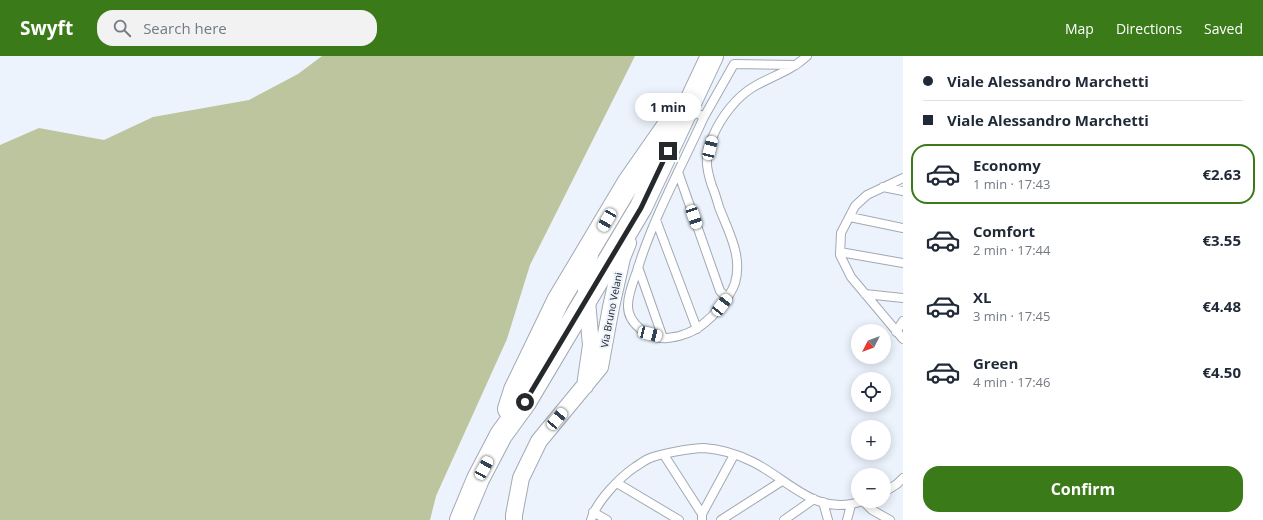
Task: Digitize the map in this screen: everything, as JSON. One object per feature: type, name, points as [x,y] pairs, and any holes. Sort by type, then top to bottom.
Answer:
[{"type":"street","points":[[501,435],[515,390],[558,301],[629,182],[701,79],[712,56]]},
{"type":"street","points":[[461,520],[478,479],[501,435],[525,402],[587,297],[649,214],[696,113],[701,79]]},
{"type":"street","name":"Via Bruno Velani","points":[[514,520],[521,478],[539,441],[600,367],[622,258],[649,214]]},
{"type":"street","name":"Via Bruno Velani","points":[[585,386],[591,345],[585,280],[592,245]]},
{"type":"lane","points":[[798,65],[735,60],[696,113],[678,172],[649,214],[646,240],[628,305],[630,318],[637,327],[650,334],[663,338],[683,335],[697,329],[717,312],[727,298],[735,283],[737,268],[736,255],[733,238],[719,207],[709,177],[707,158],[712,137],[720,122],[738,99],[754,87],[798,65],[807,56]]},
{"type":"lane","points":[[678,172],[720,291],[727,298]]},
{"type":"lane","points":[[903,178],[867,195],[855,206],[841,233],[840,252],[840,255],[851,277],[903,340]]},
{"type":"lane","points":[[883,187],[903,191]]},
{"type":"lane","points":[[649,214],[697,329]]},
{"type":"lane","points":[[850,217],[903,228]]},
{"type":"lane","points":[[840,252],[903,263]]},
{"type":"lane","points":[[638,267],[663,338]]},
{"type":"lane","points":[[865,294],[903,298]]},
{"type":"lane","points":[[896,332],[903,321]]},
{"type":"lane","points":[[607,520],[592,516],[626,473],[649,458],[704,448],[727,452],[753,462],[804,495],[830,504],[851,505],[847,520]]},
{"type":"lane","points":[[664,455],[702,517]]},
{"type":"lane","points":[[702,517],[734,455]]},
{"type":"lane","points":[[721,520],[782,481]]},
{"type":"lane","points":[[617,483],[679,520]]},
{"type":"lane","points":[[891,488],[901,483]]},
{"type":"lane","points":[[784,520],[818,500]]},
{"type":"lane","points":[[818,500],[828,520]]},
{"type":"lane","points":[[870,508],[890,520]]},
{"type":"green space","points":[[322,56],[635,56],[530,265],[507,339],[436,496],[430,520],[0,520],[0,145],[39,128],[104,140],[153,117],[249,100],[298,74]]},
{"type":"route","points":[[525,402],[641,208],[668,151]]}]
